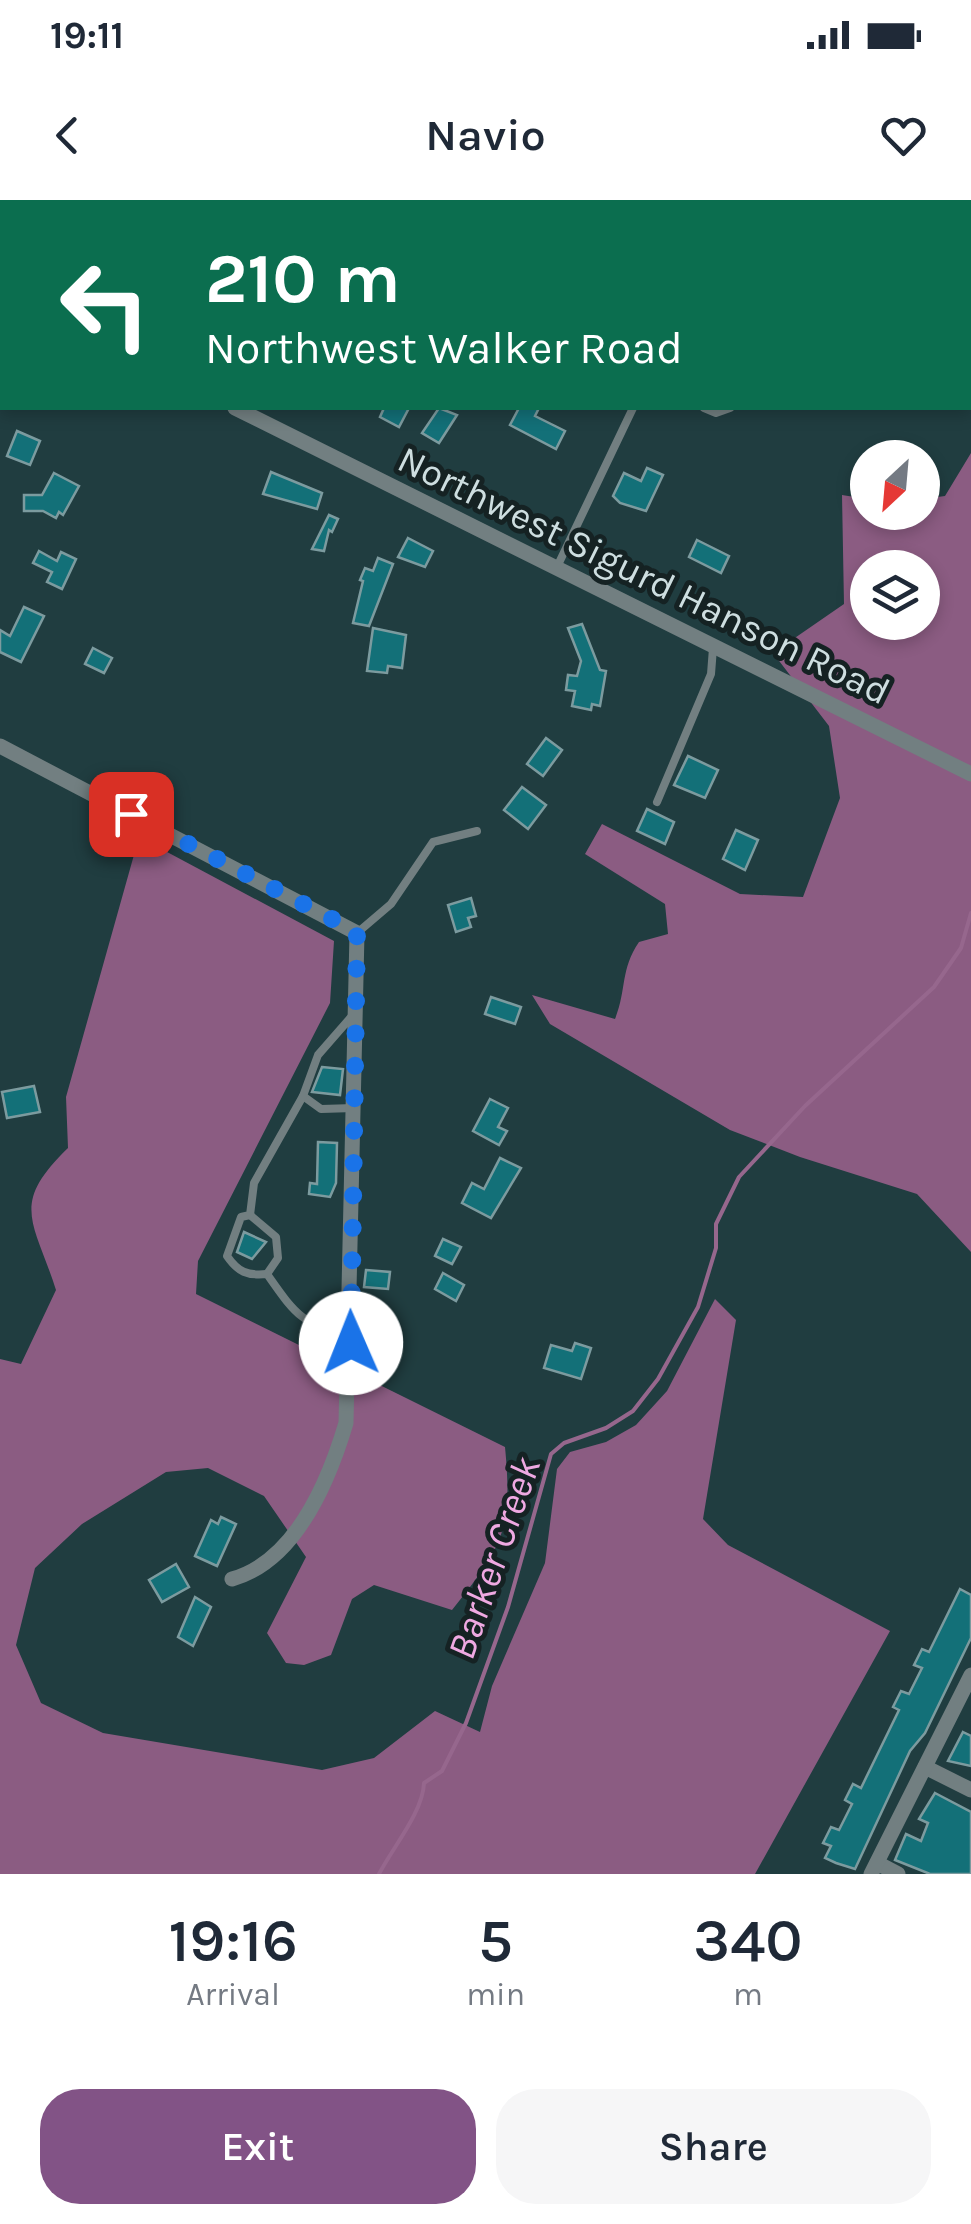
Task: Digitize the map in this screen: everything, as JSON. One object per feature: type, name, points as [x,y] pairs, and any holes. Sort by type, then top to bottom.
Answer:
[{"type":"street","name":"Northwest Sigurd Hanson Road","points":[[239,410],[971,774]]},
{"type":"street","points":[[0,746],[357,932],[346,1423],[331,1474],[310,1510],[251,1574],[232,1579]]},
{"type":"street","points":[[898,1874],[874,1869],[971,1675]]},
{"type":"street","points":[[925,1767],[971,1790]]},
{"type":"lane","points":[[557,567],[633,410]]},
{"type":"lane","points":[[658,802],[710,674],[714,644]]},
{"type":"lane","points":[[357,932],[391,904],[433,842],[477,831]]},
{"type":"lane","points":[[250,1215],[254,1183],[303,1096],[318,1055],[356,1012]]},
{"type":"lane","points":[[303,1096],[320,1109],[354,1108]]},
{"type":"lane","points":[[250,1215],[276,1237],[278,1258],[267,1274],[250,1276],[236,1269],[228,1256],[229,1242],[241,1217],[250,1215]]},
{"type":"lane","points":[[267,1274],[303,1321],[350,1336]]},
{"type":"shaded area","points":[[971,453],[971,1252],[917,1194],[730,1130],[550,1024],[532,995],[615,1019],[629,962],[639,942],[668,934],[665,904],[585,854],[602,824],[740,894],[803,897],[840,798],[829,726],[773,653],[844,604],[842,495],[850,496],[850,530],[940,530],[940,497],[945,496]]},
{"type":"shaded area","points":[[139,837],[334,941],[330,1003],[198,1261],[196,1294],[505,1447],[505,1518],[493,1552],[452,1610],[374,1585],[352,1599],[331,1655],[304,1665],[286,1663],[267,1633],[306,1557],[264,1496],[208,1468],[166,1472],[82,1524],[35,1568],[16,1645],[41,1703],[103,1733],[322,1770],[374,1758],[435,1711],[480,1732],[492,1686],[545,1563],[557,1469],[570,1452],[606,1442],[636,1425],[667,1391],[715,1299],[736,1320],[703,1519],[728,1545],[890,1631],[755,1874],[0,1874],[0,1359],[21,1364],[56,1290],[35,1230],[32,1200],[38,1185],[68,1148],[66,1097]]},
{"type":"building","points":[[383,410],[408,410],[399,427],[380,417]]},
{"type":"building","points":[[438,410],[457,415],[439,443],[422,433]]},
{"type":"building","points":[[518,410],[538,410],[535,416],[565,431],[556,449],[510,425]]},
{"type":"building","points":[[17,431],[40,441],[30,465],[7,456]]},
{"type":"building","points":[[647,468],[663,475],[646,511],[620,503],[613,496],[624,473],[641,481]]},
{"type":"building","points":[[271,472],[322,493],[317,509],[263,494]]},
{"type":"building","points":[[54,473],[79,486],[63,515],[59,512],[56,518],[43,511],[24,511],[24,495],[42,495]]},
{"type":"building","points":[[329,515],[338,519],[332,532],[329,530],[324,551],[312,549]]},
{"type":"building","points":[[408,538],[433,551],[425,567],[398,557]]},
{"type":"building","points":[[697,540],[729,556],[721,573],[689,557]]},
{"type":"building","points":[[39,551],[57,561],[61,552],[76,559],[62,589],[47,582],[52,572],[33,563]]},
{"type":"building","points":[[378,558],[393,564],[369,626],[353,623],[363,581],[360,580],[365,568],[373,571]]},
{"type":"building","points":[[24,607],[44,616],[21,662],[0,652],[0,630],[10,636]]},
{"type":"building","points":[[582,624],[600,670],[606,671],[600,706],[592,704],[591,710],[572,706],[575,691],[566,690],[568,675],[577,676],[581,661],[568,628]]},
{"type":"building","points":[[373,628],[406,635],[402,668],[388,666],[387,673],[367,671]]},
{"type":"building","points":[[93,648],[112,658],[104,673],[85,664]]},
{"type":"building","points":[[546,738],[562,750],[543,776],[527,764]]},
{"type":"building","points":[[688,756],[718,770],[705,798],[674,785]]},
{"type":"building","points":[[522,787],[546,805],[528,829],[504,810]]},
{"type":"building","points":[[647,809],[674,822],[665,844],[637,831]]},
{"type":"building","points":[[736,830],[758,840],[745,870],[723,859]]},
{"type":"building","points":[[471,898],[476,916],[468,918],[471,927],[456,932],[448,905]]},
{"type":"building","points":[[491,997],[521,1007],[515,1024],[485,1014]]},
{"type":"building","points":[[322,1067],[343,1069],[340,1095],[312,1092]]},
{"type":"building","points":[[34,1086],[40,1112],[7,1118],[2,1092]]},
{"type":"building","points":[[490,1099],[508,1108],[498,1127],[507,1131],[499,1145],[473,1131]]},
{"type":"building","points":[[318,1142],[337,1143],[336,1183],[330,1197],[309,1194],[310,1183],[317,1184]]},
{"type":"building","points":[[500,1158],[521,1168],[491,1218],[462,1203],[472,1183],[484,1189]]},
{"type":"building","points":[[244,1232],[266,1242],[252,1259],[237,1252]]},
{"type":"building","points":[[443,1239],[461,1247],[452,1264],[435,1256]]},
{"type":"building","points":[[366,1270],[390,1272],[388,1289],[364,1287]]},
{"type":"building","points":[[443,1273],[464,1285],[456,1301],[435,1289]]},
{"type":"building","points":[[575,1343],[591,1348],[581,1379],[544,1368],[551,1345],[572,1351]]},
{"type":"building","points":[[221,1517],[236,1524],[217,1566],[195,1556],[211,1520],[218,1524]]},
{"type":"building","points":[[176,1564],[189,1587],[162,1602],[149,1580]]},
{"type":"building","points":[[960,1589],[971,1595],[971,1638],[925,1733],[910,1751],[855,1869],[825,1858],[831,1846],[823,1843],[831,1827],[839,1830],[852,1804],[845,1800],[853,1784],[861,1788],[899,1710],[893,1707],[901,1691],[909,1694],[922,1668],[914,1665],[922,1649],[929,1652]]},
{"type":"building","points":[[195,1597],[211,1607],[193,1646],[178,1637]]},
{"type":"building","points":[[963,1732],[971,1736],[971,1766],[948,1761]]},
{"type":"building","points":[[935,1793],[971,1812],[971,1874],[930,1874],[895,1860],[906,1834],[921,1841],[928,1823],[919,1819]]},
{"type":"waterway","name":"Barker Creek","points":[[379,1874],[413,1817],[424,1783],[442,1771],[466,1723],[508,1607],[551,1454],[564,1443],[606,1428],[633,1411],[658,1379],[698,1307],[716,1248],[716,1224],[739,1177],[805,1106],[934,987],[961,948],[971,913]]},
{"type":"route","points":[[131,814],[357,932],[351,1343]]}]
